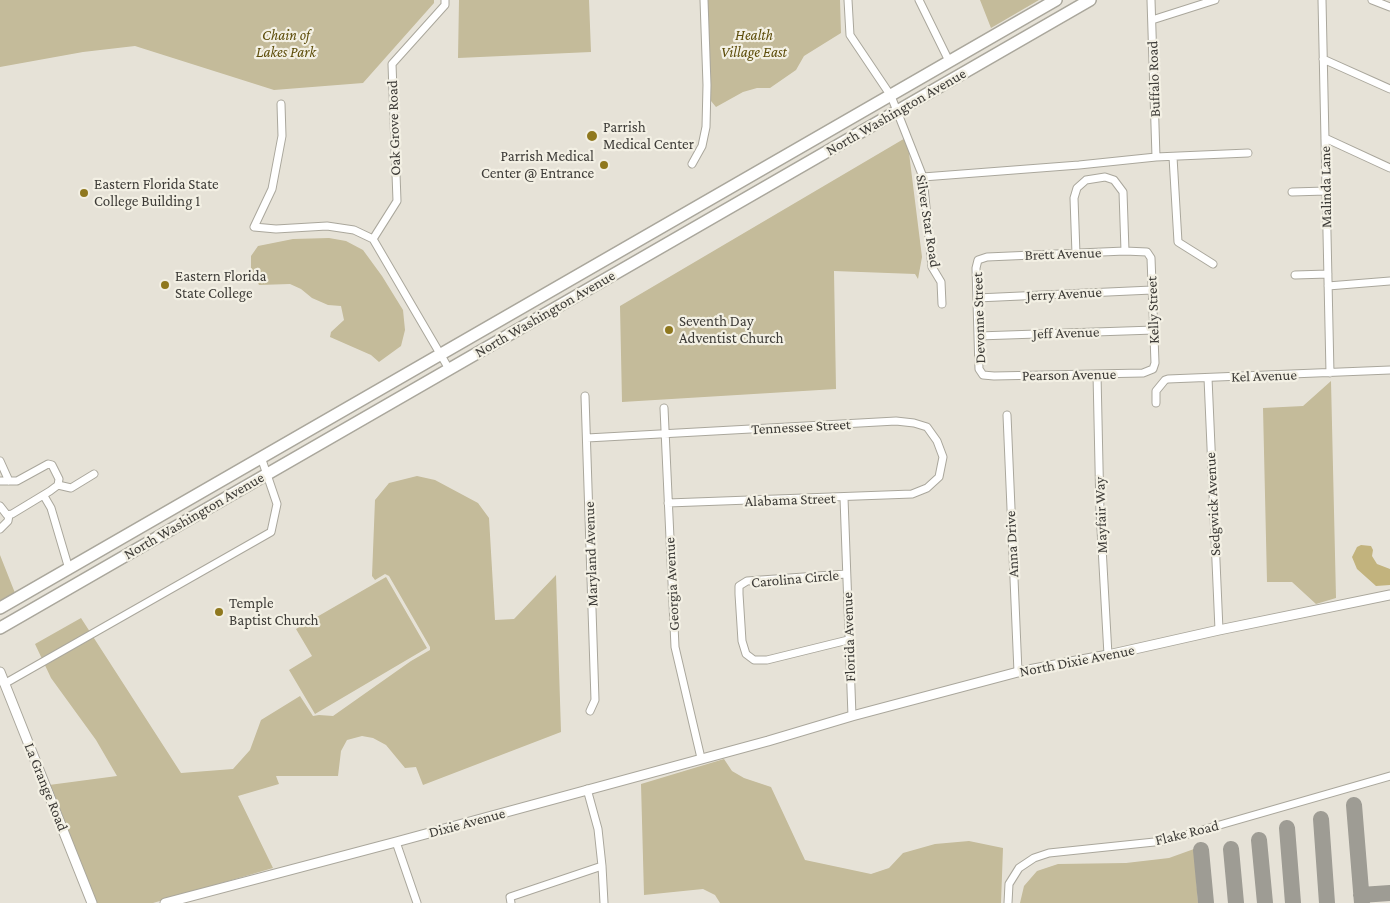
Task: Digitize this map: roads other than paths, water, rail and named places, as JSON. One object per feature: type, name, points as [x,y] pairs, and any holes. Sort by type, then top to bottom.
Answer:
[{"type":"main road","name":"North Washington Avenue","points":[[0,608],[1056,0]]},
{"type":"main road","name":"North Washington Avenue","points":[[0,628],[1090,0]]},
{"type":"main road","points":[[712,198],[721,213]]},
{"type":"street","name":"Oak Grove Road","points":[[373,239],[397,201],[392,64],[445,5],[444,0]]},
{"type":"street","points":[[692,164],[702,146],[706,127],[707,85],[704,0]]},
{"type":"street","name":"Silver Star Road","points":[[848,0],[850,35],[891,96],[923,177],[932,267],[941,282],[942,304]]},
{"type":"street","points":[[919,0],[949,61]]},
{"type":"street","name":"Buffalo Road","points":[[1151,0],[1156,157]]},
{"type":"street","points":[[1152,20],[1215,0]]},
{"type":"street","name":"Malinda Lane","points":[[1322,0],[1330,373]]},
{"type":"street","points":[[1372,0],[1390,7]]},
{"type":"street","points":[[1323,59],[1390,89]]},
{"type":"street","points":[[281,104],[282,136],[272,188],[254,228],[276,229],[327,226],[354,230],[373,239],[449,369]]},
{"type":"street","points":[[1325,138],[1390,168]]},
{"type":"street","points":[[923,177],[1156,157],[1248,153]]},
{"type":"street","points":[[1173,157],[1178,242],[1213,264]]},
{"type":"street","points":[[1076,254],[1074,198],[1077,188],[1086,180],[1105,177],[1114,180],[1122,192],[1126,251]]},
{"type":"street","points":[[1292,192],[1326,191]]},
{"type":"street","name":"Brett Avenue","points":[[978,260],[986,257],[1126,251],[1148,252]]},
{"type":"street","name":"Kelly Street","points":[[1148,252],[1151,258],[1155,363],[1153,369]]},
{"type":"street","name":"Devonne Street","points":[[978,260],[976,268],[978,336],[980,369],[983,375]]},
{"type":"street","points":[[1295,275],[1328,274]]},
{"type":"street","points":[[1328,286],[1390,281]]},
{"type":"street","name":"Jerry Avenue","points":[[977,298],[1152,290]]},
{"type":"street","name":"Jeff Avenue","points":[[978,336],[1154,330]]},
{"type":"street","name":"Pearson Avenue","points":[[983,375],[1143,373],[1153,369]]},
{"type":"street","name":"Kel Avenue","points":[[1156,403],[1156,390],[1165,380],[1390,370]]},
{"type":"street","name":"Mayfair Way","points":[[1097,374],[1100,502],[1108,655]]},
{"type":"street","name":"Sedgwick Avenue","points":[[1208,378],[1219,630]]},
{"type":"street","name":"Maryland Avenue","points":[[585,396],[595,700],[590,711]]},
{"type":"street","name":"Georgia Avenue","points":[[664,408],[675,647],[701,758]]},
{"type":"street","name":"Anna Drive","points":[[1007,415],[1018,672]]},
{"type":"street","name":"Tennessee Street","points":[[587,438],[896,421],[914,423],[927,427],[937,441],[943,458],[939,477],[927,488],[912,494]]},
{"type":"street","points":[[4,684],[271,532],[277,504],[261,458]]},
{"type":"street","points":[[0,461],[9,480]]},
{"type":"street","points":[[0,481],[9,480],[16,482],[22,480],[48,464],[52,465],[58,475],[58,485]]},
{"type":"street","points":[[58,485],[71,488],[94,474]]},
{"type":"street","points":[[0,529],[5,525],[9,515],[44,496],[58,485]]},
{"type":"street","name":"Alabama Street","points":[[668,504],[912,494]]},
{"type":"street","points":[[44,496],[51,508],[69,569]]},
{"type":"street","name":"Florida Avenue","points":[[844,498],[852,716]]},
{"type":"street","points":[[0,506],[9,515]]},
{"type":"street","name":"Carolina Circle","points":[[846,574],[747,581],[740,586],[739,594],[742,641],[746,654],[754,660],[767,660],[848,640]]},
{"type":"street","name":"North Dixie Avenue","points":[[768,741],[852,716],[1018,672],[1108,655],[1390,595]]},
{"type":"street","name":"La Grange Road","points":[[0,672],[92,903]]},
{"type":"street","name":"Dixie Avenue","points":[[165,903],[768,741]]},
{"type":"street","name":"Flake Road","points":[[1008,903],[1009,884],[1019,868],[1034,858],[1049,853],[1164,841],[1390,776]]},
{"type":"street","points":[[586,790],[598,828],[604,903]]},
{"type":"street","points":[[396,842],[417,903]]},
{"type":"street","points":[[512,903],[510,897],[602,866]]},
{"type":"place","name":"Parrish Medical Center","points":[[592,136]]},
{"type":"place","name":"Parrish Medical Center @ Entrance","points":[[604,165]]},
{"type":"place","name":"Eastern Florida State College Building 1","points":[[84,193]]},
{"type":"place","name":"Eastern Florida State College","points":[[165,285]]},
{"type":"place","name":"Seventh Day Adventist Church","points":[[669,330]]},
{"type":"place","name":"Temple Baptist Church","points":[[219,612]]},
{"type":"park label","name":"Chain of Lakes Park","points":[[286,44]]},
{"type":"park label","name":"Health Village East","points":[[754,44]]}]
